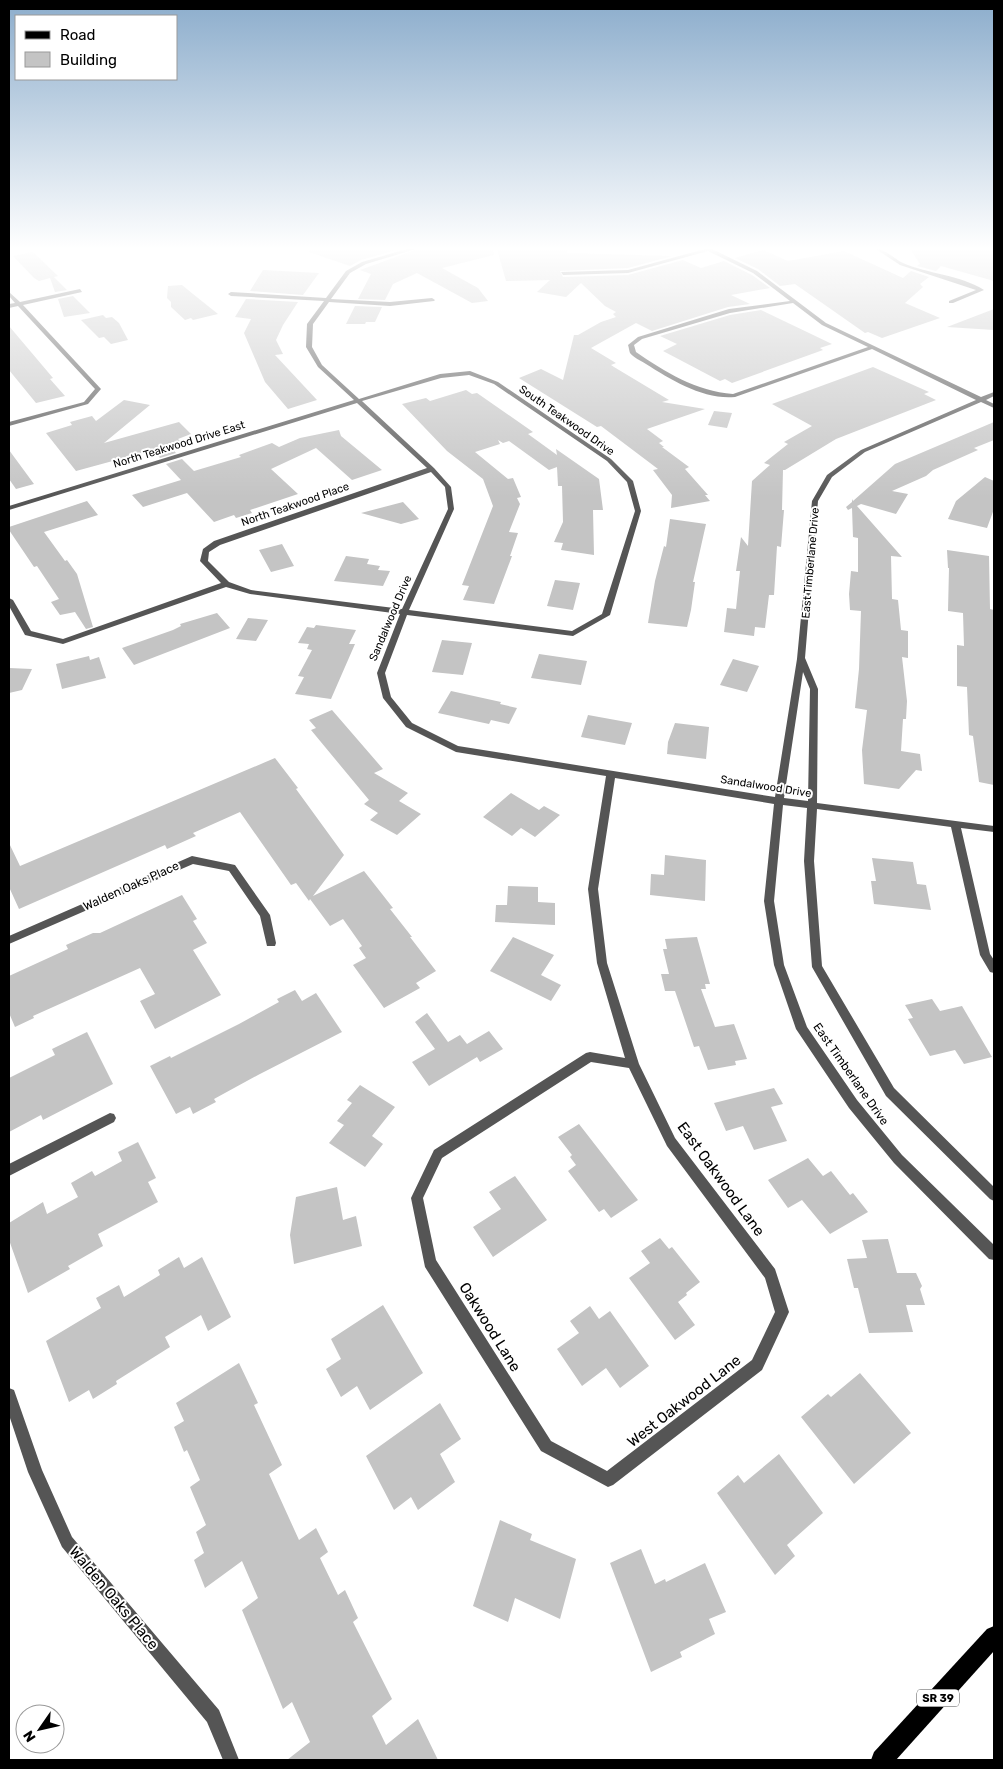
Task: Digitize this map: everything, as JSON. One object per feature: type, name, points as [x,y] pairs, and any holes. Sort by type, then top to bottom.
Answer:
[{"type":"main road","name":"SR 39","points":[[882,1760],[994,1636]]},
{"type":"street","points":[[9,424],[86,403],[98,389],[44,332]]},
{"type":"street","name":"Sandalwood Drive","points":[[310,332],[309,346],[320,366],[432,469],[448,487],[451,509],[405,611],[381,673],[387,698],[409,725],[456,749],[812,806],[994,829]]},
{"type":"street","points":[[661,332],[640,338],[631,345],[632,354],[706,393],[720,396],[733,396],[871,348]]},
{"type":"street","points":[[839,332],[994,406]]},
{"type":"street","name":"South Teakwood Drive","points":[[226,584],[250,592],[573,634],[606,615],[638,511],[630,481],[609,460],[496,383],[470,373],[440,376],[357,401]]},
{"type":"street","name":"East Timberlane Drive","points":[[994,394],[862,451],[830,476],[816,501],[801,658],[780,801],[769,901],[779,965],[802,1029],[853,1104],[898,1159],[994,1254]]},
{"type":"street","name":"North Teakwood Drive East","points":[[9,508],[357,401]]},
{"type":"street","name":"North Teakwood Place","points":[[226,584],[204,561],[206,552],[217,543],[432,469]]},
{"type":"street","points":[[9,600],[28,633],[63,642],[226,584]]},
{"type":"street","name":"East Timberlane Drive","points":[[801,658],[814,689],[809,861],[817,967],[890,1092],[994,1195]]},
{"type":"street","name":"East Oakwood Lane","points":[[611,774],[593,890],[602,963],[633,1064],[671,1142],[770,1274],[782,1312]]},
{"type":"street","points":[[955,824],[986,955],[994,970]]},
{"type":"street","name":"Walden Oaks Place","points":[[9,940],[192,860],[232,868],[265,915],[271,943]]},
{"type":"street","name":"Oakwood Lane","points":[[608,1480],[546,1446],[430,1262],[417,1198],[438,1154],[590,1057],[633,1064]]},
{"type":"street","points":[[9,1170],[110,1118]]},
{"type":"street","name":"West Oakwood Lane","points":[[608,1480],[756,1365],[782,1312]]},
{"type":"street","name":"Walden Oaks Place","points":[[9,1395],[35,1472],[67,1542],[213,1716],[231,1760]]},
{"type":"building","points":[[9,332],[14,332],[53,378],[50,379],[65,396],[36,403],[9,370]]},
{"type":"building","points":[[93,332],[124,332],[128,340],[111,344],[104,337],[99,338]]},
{"type":"building","points":[[280,332],[276,340],[283,354],[275,355],[317,400],[288,409],[265,382],[244,333]]},
{"type":"building","points":[[584,332],[621,332],[591,348],[616,363],[611,365],[614,367],[669,400],[662,402],[705,409],[647,429],[663,441],[659,443],[664,447],[662,447],[689,467],[685,469],[708,495],[705,495],[710,501],[671,508],[672,495],[653,470],[658,469],[601,426],[597,427],[519,378],[541,369],[563,380],[574,335]]},
{"type":"building","points":[[675,332],[806,332],[832,344],[820,348],[823,350],[732,383],[725,379],[720,381],[663,351],[677,344],[660,336]]},
{"type":"building","points":[[863,332],[901,332],[882,338],[868,332]]},
{"type":"building","points":[[873,367],[929,392],[924,394],[936,400],[836,439],[783,470],[782,510],[784,510],[781,547],[777,546],[774,595],[769,595],[765,628],[755,627],[754,636],[724,632],[727,608],[736,609],[740,571],[736,571],[741,537],[748,546],[752,481],[770,465],[764,463],[788,444],[784,442],[812,426],[772,404]]},
{"type":"building","points":[[466,390],[472,394],[477,393],[533,432],[528,434],[557,455],[556,449],[599,479],[603,510],[593,510],[594,555],[561,550],[563,543],[554,542],[563,522],[562,486],[558,486],[557,467],[549,470],[509,441],[503,443],[498,440],[500,444],[475,452],[508,479],[513,478],[521,497],[517,498],[520,504],[509,532],[518,533],[510,556],[512,556],[494,604],[463,600],[469,586],[462,585],[493,506],[483,479],[447,451],[402,404],[426,398],[430,401]]},
{"type":"building","points":[[124,400],[150,405],[104,443],[179,422],[191,434],[178,439],[180,441],[168,444],[176,453],[160,458],[153,450],[76,471],[46,433],[72,425],[70,422],[92,416],[96,421]]},
{"type":"building","points":[[714,411],[732,413],[727,428],[708,425]]},
{"type":"building","points":[[994,422],[994,440],[974,448],[978,450],[933,470],[926,476],[892,491],[908,494],[896,514],[861,504],[857,506],[902,557],[891,556],[892,599],[898,600],[901,630],[908,631],[908,658],[902,657],[907,701],[906,719],[903,719],[901,751],[920,754],[922,771],[916,770],[899,789],[864,784],[862,750],[867,710],[855,708],[859,669],[861,611],[850,610],[849,594],[851,571],[858,572],[858,538],[853,537],[852,508],[848,510],[846,507],[852,502],[852,499],[853,501],[895,464]]},
{"type":"building","points":[[339,430],[341,436],[382,470],[352,480],[316,448],[271,469],[298,494],[250,510],[252,513],[236,518],[234,515],[214,522],[187,493],[143,507],[132,495],[181,480],[166,464],[182,459],[194,471],[241,457],[239,455],[272,443],[279,447],[300,438]]},
{"type":"building","points":[[9,450],[34,484],[16,489],[9,479]]},
{"type":"building","points":[[985,477],[994,481],[994,509],[987,528],[948,519],[956,501]]},
{"type":"building","points":[[87,501],[98,515],[44,532],[77,574],[93,627],[86,629],[75,612],[60,615],[51,602],[59,599],[37,566],[34,567],[9,530],[9,527]]},
{"type":"building","points":[[403,502],[419,519],[401,524],[361,513]]},
{"type":"building","points":[[670,519],[706,524],[693,582],[695,582],[687,627],[648,623],[655,581],[664,546],[666,547]]},
{"type":"building","points":[[282,544],[294,566],[271,572],[259,550]]},
{"type":"building","points":[[947,550],[989,556],[990,609],[994,610],[994,785],[979,782],[973,736],[969,735],[967,687],[957,686],[957,645],[964,646],[963,613],[948,611],[949,568]]},
{"type":"building","points":[[346,556],[369,559],[367,564],[380,566],[378,570],[390,571],[383,586],[334,581]]},
{"type":"building","points":[[555,580],[580,583],[573,610],[547,606]]},
{"type":"building","points":[[217,613],[230,628],[134,665],[122,648],[173,630],[181,626],[180,624]]},
{"type":"building","points":[[248,618],[268,620],[256,641],[236,639]]},
{"type":"building","points":[[316,625],[356,630],[349,644],[355,644],[331,699],[295,694],[304,677],[298,676],[312,650],[307,649],[309,644],[298,643],[307,627],[314,628]]},
{"type":"building","points":[[442,640],[472,643],[463,675],[432,672]]},
{"type":"building","points":[[539,654],[587,661],[581,685],[531,678]]},
{"type":"building","points":[[89,656],[90,660],[99,657],[106,678],[62,689],[56,664]]},
{"type":"building","points":[[733,659],[759,666],[747,692],[720,685]]},
{"type":"building","points":[[9,668],[32,669],[22,690],[9,693]]},
{"type":"building","points":[[451,691],[501,702],[500,704],[517,708],[509,724],[491,720],[489,724],[438,713]]},
{"type":"building","points":[[332,710],[383,769],[374,773],[408,793],[399,801],[421,814],[397,835],[370,820],[378,813],[364,804],[369,800],[311,730],[316,728],[309,720]]},
{"type":"building","points":[[588,715],[632,723],[625,745],[581,737]]},
{"type":"building","points":[[675,723],[709,727],[706,759],[667,754],[668,742]]},
{"type":"building","points":[[275,758],[344,855],[313,896],[364,871],[393,908],[390,909],[436,971],[416,983],[420,988],[384,1008],[353,965],[366,958],[359,948],[362,946],[343,919],[330,926],[296,883],[291,885],[240,812],[193,833],[196,836],[167,849],[165,845],[19,909],[9,887],[9,843],[20,866]]},
{"type":"building","points":[[511,793],[539,810],[544,806],[560,815],[535,837],[521,828],[512,836],[483,817]]},
{"type":"building","points":[[665,855],[706,860],[705,901],[650,895],[651,874],[664,875]]},
{"type":"building","points":[[872,858],[913,862],[917,884],[926,885],[931,910],[874,904],[871,881],[876,881]]},
{"type":"building","points":[[508,886],[538,887],[538,902],[555,903],[555,925],[495,922],[496,905],[507,905]]},
{"type":"building","points":[[182,895],[197,919],[193,921],[207,943],[193,950],[221,995],[155,1029],[140,1001],[155,994],[140,968],[33,1016],[34,1018],[15,1027],[9,1013],[9,976],[68,949],[66,945],[93,933],[100,933]]},
{"type":"building","points":[[513,937],[554,955],[541,975],[561,985],[551,1001],[490,971]]},
{"type":"building","points":[[697,937],[710,984],[705,984],[706,989],[701,989],[715,1027],[734,1024],[747,1059],[735,1061],[736,1065],[708,1070],[699,1046],[694,1047],[675,991],[665,991],[661,974],[669,974],[663,949],[667,949],[665,939]]},
{"type":"building","points":[[295,990],[302,1001],[316,993],[342,1032],[214,1099],[216,1102],[193,1114],[190,1107],[176,1114],[150,1066],[170,1056],[171,1058],[239,1024],[279,1002],[277,999]]},
{"type":"building","points":[[932,999],[940,1011],[962,1006],[992,1057],[964,1064],[955,1050],[930,1056],[908,1019],[913,1018],[905,1005]]},
{"type":"building","points":[[427,1013],[448,1042],[460,1035],[467,1044],[489,1031],[503,1049],[480,1062],[477,1057],[429,1086],[412,1062],[435,1049],[415,1022]]},
{"type":"building","points":[[87,1032],[113,1084],[43,1120],[41,1115],[9,1132],[9,1078],[55,1055],[52,1049]]},
{"type":"building","points":[[360,1085],[395,1107],[372,1136],[383,1144],[365,1167],[329,1143],[344,1125],[337,1121],[352,1103],[347,1100]]},
{"type":"building","points":[[774,1088],[783,1104],[771,1107],[787,1141],[754,1150],[743,1126],[726,1131],[714,1103]]},
{"type":"building","points":[[579,1124],[638,1200],[611,1218],[604,1209],[599,1212],[568,1171],[576,1165],[570,1157],[572,1155],[558,1137]]},
{"type":"building","points":[[138,1142],[156,1178],[148,1182],[158,1202],[98,1234],[103,1246],[68,1266],[70,1269],[28,1293],[9,1240],[9,1223],[43,1202],[47,1214],[78,1197],[71,1183],[92,1171],[95,1176],[122,1161],[118,1152]]},
{"type":"building","points":[[808,1158],[823,1176],[831,1171],[850,1195],[853,1193],[868,1212],[830,1234],[802,1200],[788,1208],[768,1180]]},
{"type":"building","points":[[515,1176],[547,1220],[493,1257],[473,1227],[501,1209],[489,1192]]},
{"type":"building","points":[[337,1187],[343,1220],[356,1216],[362,1246],[294,1264],[290,1235],[296,1197]]},
{"type":"building","points":[[660,1238],[669,1249],[672,1247],[700,1282],[678,1302],[695,1325],[675,1340],[629,1278],[650,1263],[641,1251]]},
{"type":"building","points":[[888,1239],[897,1273],[916,1273],[922,1286],[920,1289],[925,1305],[906,1305],[913,1332],[869,1333],[858,1288],[854,1288],[847,1259],[867,1258],[862,1240]]},
{"type":"building","points":[[179,1257],[184,1268],[202,1257],[231,1317],[208,1331],[201,1315],[165,1337],[170,1347],[116,1381],[117,1384],[93,1399],[89,1390],[69,1402],[46,1341],[101,1308],[96,1298],[119,1285],[124,1297],[160,1275],[158,1270]]},
{"type":"building","points":[[383,1305],[423,1373],[370,1410],[357,1386],[341,1397],[326,1369],[341,1359],[331,1339]]},
{"type":"building","points":[[590,1306],[599,1319],[610,1311],[649,1366],[620,1388],[606,1368],[582,1386],[557,1349],[579,1333],[570,1321]]},
{"type":"building","points":[[239,1363],[258,1403],[254,1405],[282,1465],[269,1474],[299,1540],[316,1528],[328,1552],[320,1558],[338,1595],[345,1590],[358,1618],[353,1622],[392,1699],[372,1716],[386,1745],[418,1719],[438,1760],[287,1760],[310,1742],[292,1702],[283,1709],[242,1610],[258,1598],[242,1561],[205,1588],[194,1560],[204,1553],[196,1532],[206,1525],[190,1487],[200,1480],[187,1450],[184,1452],[174,1427],[184,1421],[176,1403]]},
{"type":"building","points":[[860,1373],[911,1433],[854,1484],[801,1417],[828,1394],[831,1397]]},
{"type":"building","points":[[440,1403],[461,1439],[440,1454],[455,1482],[418,1510],[411,1497],[394,1510],[366,1456]]},
{"type":"building","points":[[779,1454],[823,1513],[787,1545],[795,1556],[775,1575],[717,1493],[738,1475],[744,1483]]},
{"type":"building","points":[[500,1520],[532,1534],[530,1540],[576,1559],[560,1619],[515,1598],[508,1622],[473,1606]]},
{"type":"building","points":[[641,1549],[655,1584],[665,1579],[666,1582],[705,1563],[726,1612],[709,1619],[715,1634],[680,1652],[682,1657],[651,1672],[610,1563]]}]
